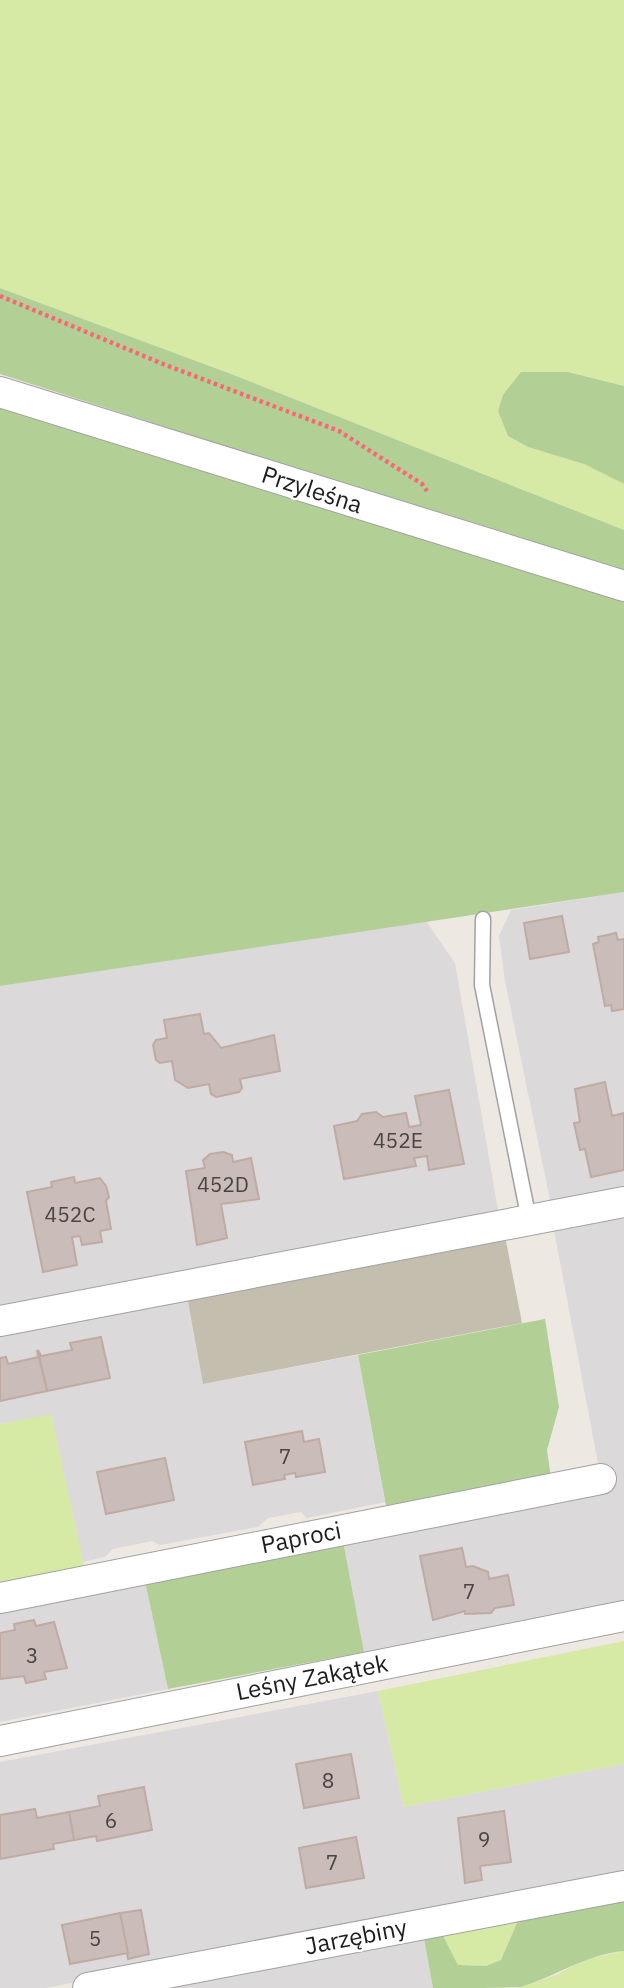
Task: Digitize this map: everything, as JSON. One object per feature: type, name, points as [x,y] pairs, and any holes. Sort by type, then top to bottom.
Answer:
[{"type":"street","name":"Przyleśna","points":[[0,392],[624,586]]},
{"type":"street","points":[[0,1321],[624,1202]]},
{"type":"street","name":"Paproci","points":[[0,1598],[601,1479]]},
{"type":"street","name":"Leśny Zakątek","points":[[0,1741],[624,1616]]},
{"type":"street","name":"Jarzębiny","points":[[88,1988],[624,1886]]},
{"type":"lane","points":[[483,919],[482,985],[529,1220]]},
{"type":"path","points":[[0,296],[163,364],[339,431],[422,484],[430,495]]},
{"type":"shaded area","points":[[624,892],[624,1192],[551,1205],[505,981],[499,936],[511,910]]},
{"type":"shaded area","points":[[426,921],[455,963],[499,1215],[0,1312],[0,986]]},
{"type":"shaded area","points":[[624,1211],[624,1601],[364,1652],[343,1541],[601,1479],[553,1225]]},
{"type":"shaded area","points":[[468,1241],[506,1241],[522,1323],[203,1384],[187,1296]]},
{"type":"shaded area","points":[[187,1296],[203,1384],[358,1355],[385,1502],[307,1518],[301,1512],[268,1518],[258,1527],[160,1545],[152,1541],[113,1549],[105,1557],[83,1562],[51,1415],[0,1424],[0,1333]]},
{"type":"shaded area","points":[[145,1581],[168,1689],[0,1722],[0,1609]]},
{"type":"shaded area","points":[[378,1691],[404,1807],[624,1764],[624,1873],[46,1988],[0,1988],[0,1762]]},
{"type":"shaded area","points":[[423,1933],[433,1988],[127,1988]]},
{"type":"green space","points":[[0,0],[624,0],[624,386],[568,372],[498,411],[508,436],[528,447],[584,464],[624,484],[624,530],[239,377],[0,288]]},
{"type":"green space","points":[[0,288],[239,377],[624,530],[624,573],[0,374]]},
{"type":"green space","points":[[521,372],[568,372],[624,386],[624,484],[584,464],[528,447],[508,436],[498,411],[503,395]]},
{"type":"green space","points":[[0,406],[624,594],[624,892],[0,986]]},
{"type":"green space","points":[[545,1319],[559,1407],[547,1450],[551,1478],[387,1511],[358,1355]]},
{"type":"green space","points":[[51,1414],[85,1570],[0,1586],[0,1424]]},
{"type":"green space","points":[[343,1541],[364,1652],[168,1689],[145,1581]]},
{"type":"green space","points":[[624,1641],[624,1764],[404,1807],[378,1691]]},
{"type":"green space","points":[[624,1895],[624,1951],[597,1956],[521,1987],[433,1988],[423,1933],[440,1930],[458,1965],[486,1966],[501,1960],[520,1916]]},
{"type":"green space","points":[[520,1916],[501,1960],[486,1966],[458,1965],[440,1930]]},
{"type":"green space","points":[[624,1951],[624,1988],[518,1988],[556,1975],[586,1959]]},
{"type":"building","points":[[562,916],[569,952],[530,959],[524,923]]},
{"type":"building","points":[[616,933],[618,940],[624,939],[624,1009],[612,1011],[611,1005],[605,1006],[593,944],[599,942],[598,937]]},
{"type":"building","points":[[200,1014],[204,1034],[209,1033],[221,1048],[274,1035],[280,1071],[240,1079],[242,1088],[239,1092],[216,1097],[211,1094],[209,1084],[188,1088],[175,1080],[172,1061],[160,1063],[156,1060],[153,1045],[156,1040],[167,1038],[164,1020]]},
{"type":"building","points":[[605,1082],[612,1116],[624,1113],[624,1170],[591,1177],[585,1149],[580,1150],[574,1123],[580,1122],[575,1089]]},
{"type":"building","points":[[449,1090],[464,1164],[429,1170],[427,1156],[414,1158],[416,1166],[344,1179],[334,1126],[357,1121],[362,1114],[376,1112],[383,1117],[406,1113],[409,1127],[421,1125],[415,1096]]},
{"type":"building","points":[[223,1152],[232,1155],[233,1162],[251,1158],[259,1199],[221,1204],[227,1238],[197,1245],[186,1171],[205,1168],[203,1160],[210,1154]]},
{"type":"building","points":[[74,1177],[75,1183],[100,1178],[106,1186],[111,1229],[100,1231],[102,1242],[82,1245],[80,1236],[72,1237],[77,1265],[43,1272],[27,1192],[52,1187],[51,1182]]},
{"type":"building","points":[[101,1337],[110,1378],[47,1391],[38,1350],[41,1356],[72,1350],[70,1343]]},
{"type":"building","points":[[37,1350],[47,1391],[0,1401],[0,1358],[6,1357],[8,1364],[38,1357]]},
{"type":"building","points":[[302,1431],[304,1442],[319,1439],[325,1472],[296,1477],[295,1473],[284,1475],[285,1479],[253,1485],[245,1442]]},
{"type":"building","points":[[165,1458],[174,1500],[106,1514],[97,1472]]},
{"type":"building","points":[[462,1548],[466,1567],[473,1566],[488,1572],[489,1579],[508,1575],[514,1605],[495,1608],[491,1613],[465,1614],[465,1611],[433,1620],[420,1556]]},
{"type":"building","points":[[34,1620],[36,1626],[54,1622],[67,1668],[44,1672],[46,1679],[26,1683],[24,1676],[0,1679],[0,1633],[15,1630],[14,1624]]},
{"type":"building","points":[[351,1754],[359,1798],[304,1808],[296,1764]]},
{"type":"building","points":[[144,1787],[152,1830],[97,1841],[96,1836],[74,1840],[69,1812],[100,1806],[98,1796]]},
{"type":"building","points":[[35,1809],[37,1818],[69,1812],[74,1840],[53,1844],[54,1849],[0,1859],[0,1815]]},
{"type":"building","points":[[504,1811],[511,1862],[480,1866],[482,1880],[465,1883],[458,1818]]},
{"type":"building","points":[[356,1837],[364,1878],[306,1888],[299,1848]]},
{"type":"building","points":[[141,1910],[149,1954],[128,1959],[120,1913]]},
{"type":"building","points":[[120,1913],[128,1953],[70,1964],[62,1925]]}]
